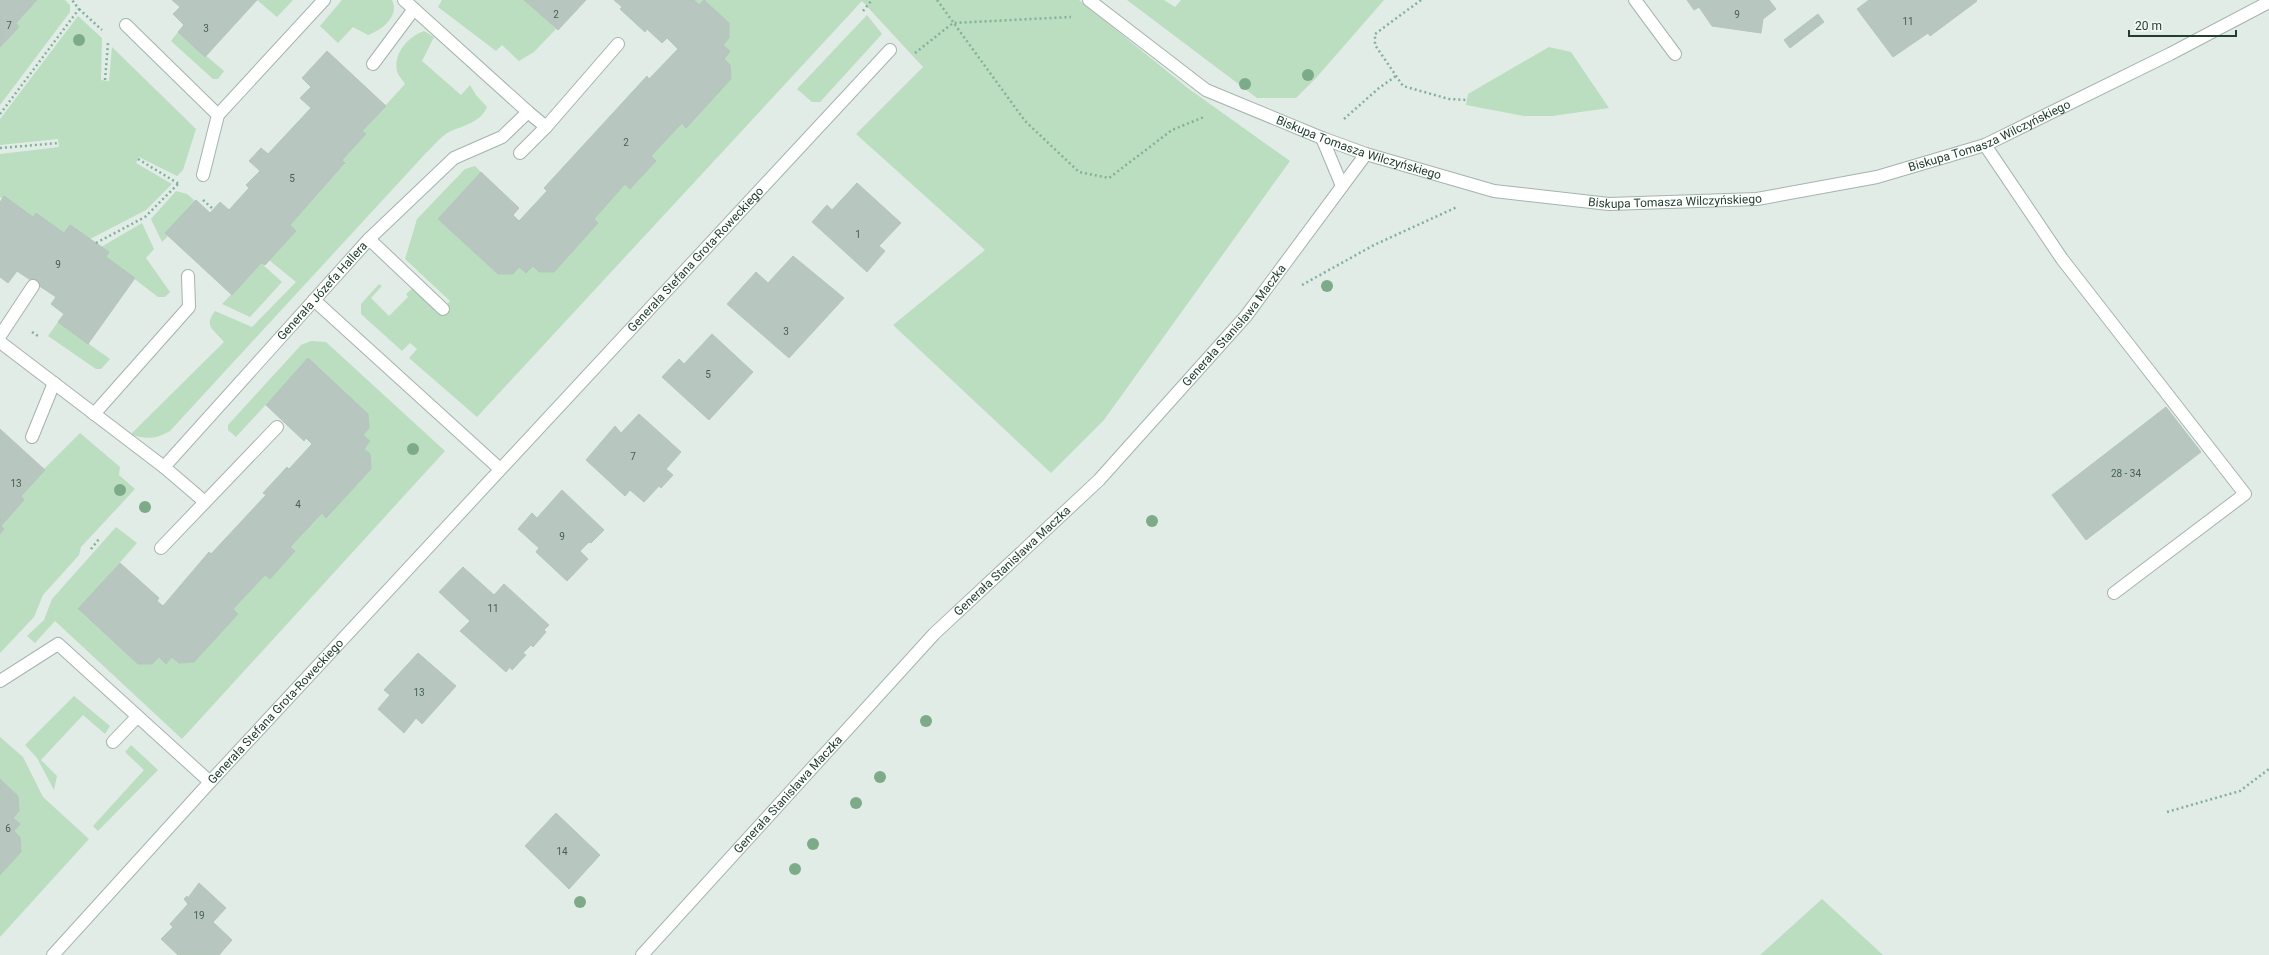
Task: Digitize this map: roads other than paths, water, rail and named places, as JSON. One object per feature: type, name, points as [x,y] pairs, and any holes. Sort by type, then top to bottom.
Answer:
[{"type":"street","points":[[203,175],[218,115],[324,0]]},
{"type":"street","points":[[404,0],[546,127]]},
{"type":"street","name":"Biskupa Tomasza Wilczyńskiego","points":[[1089,0],[1206,90],[1322,138],[1366,154],[1494,191],[1609,204],[1757,199],[1877,178],[1985,146],[2170,54],[2269,2]]},
{"type":"street","points":[[1635,0],[1675,54]]},
{"type":"street","points":[[373,64],[414,9]]},
{"type":"street","points":[[126,25],[218,115]]},
{"type":"street","points":[[520,153],[546,127],[618,44]]},
{"type":"street","name":"Generała Stefana Grota-Roweckiego","points":[[53,955],[210,782],[890,50]]},
{"type":"street","name":"Generała Józefa Hallera","points":[[164,467],[370,239],[454,158],[502,137],[528,112]]},
{"type":"street","points":[[1322,138],[1342,186]]},
{"type":"street","points":[[1985,146],[2062,259],[2245,494],[2114,593]]},
{"type":"street","name":"Generała Stanisława Maczka","points":[[642,955],[934,634],[1099,480],[1246,316],[1366,154]]},
{"type":"street","points":[[370,239],[443,309]]},
{"type":"street","points":[[94,414],[189,306],[188,276]]},
{"type":"street","points":[[0,336],[32,286]]},
{"type":"street","points":[[314,300],[500,469]]},
{"type":"street","points":[[0,342],[164,467],[205,502]]},
{"type":"street","points":[[32,437],[54,383]]},
{"type":"street","points":[[161,548],[277,427]]},
{"type":"street","points":[[0,682],[58,644],[210,782]]},
{"type":"street","points":[[113,742],[137,717]]}]
